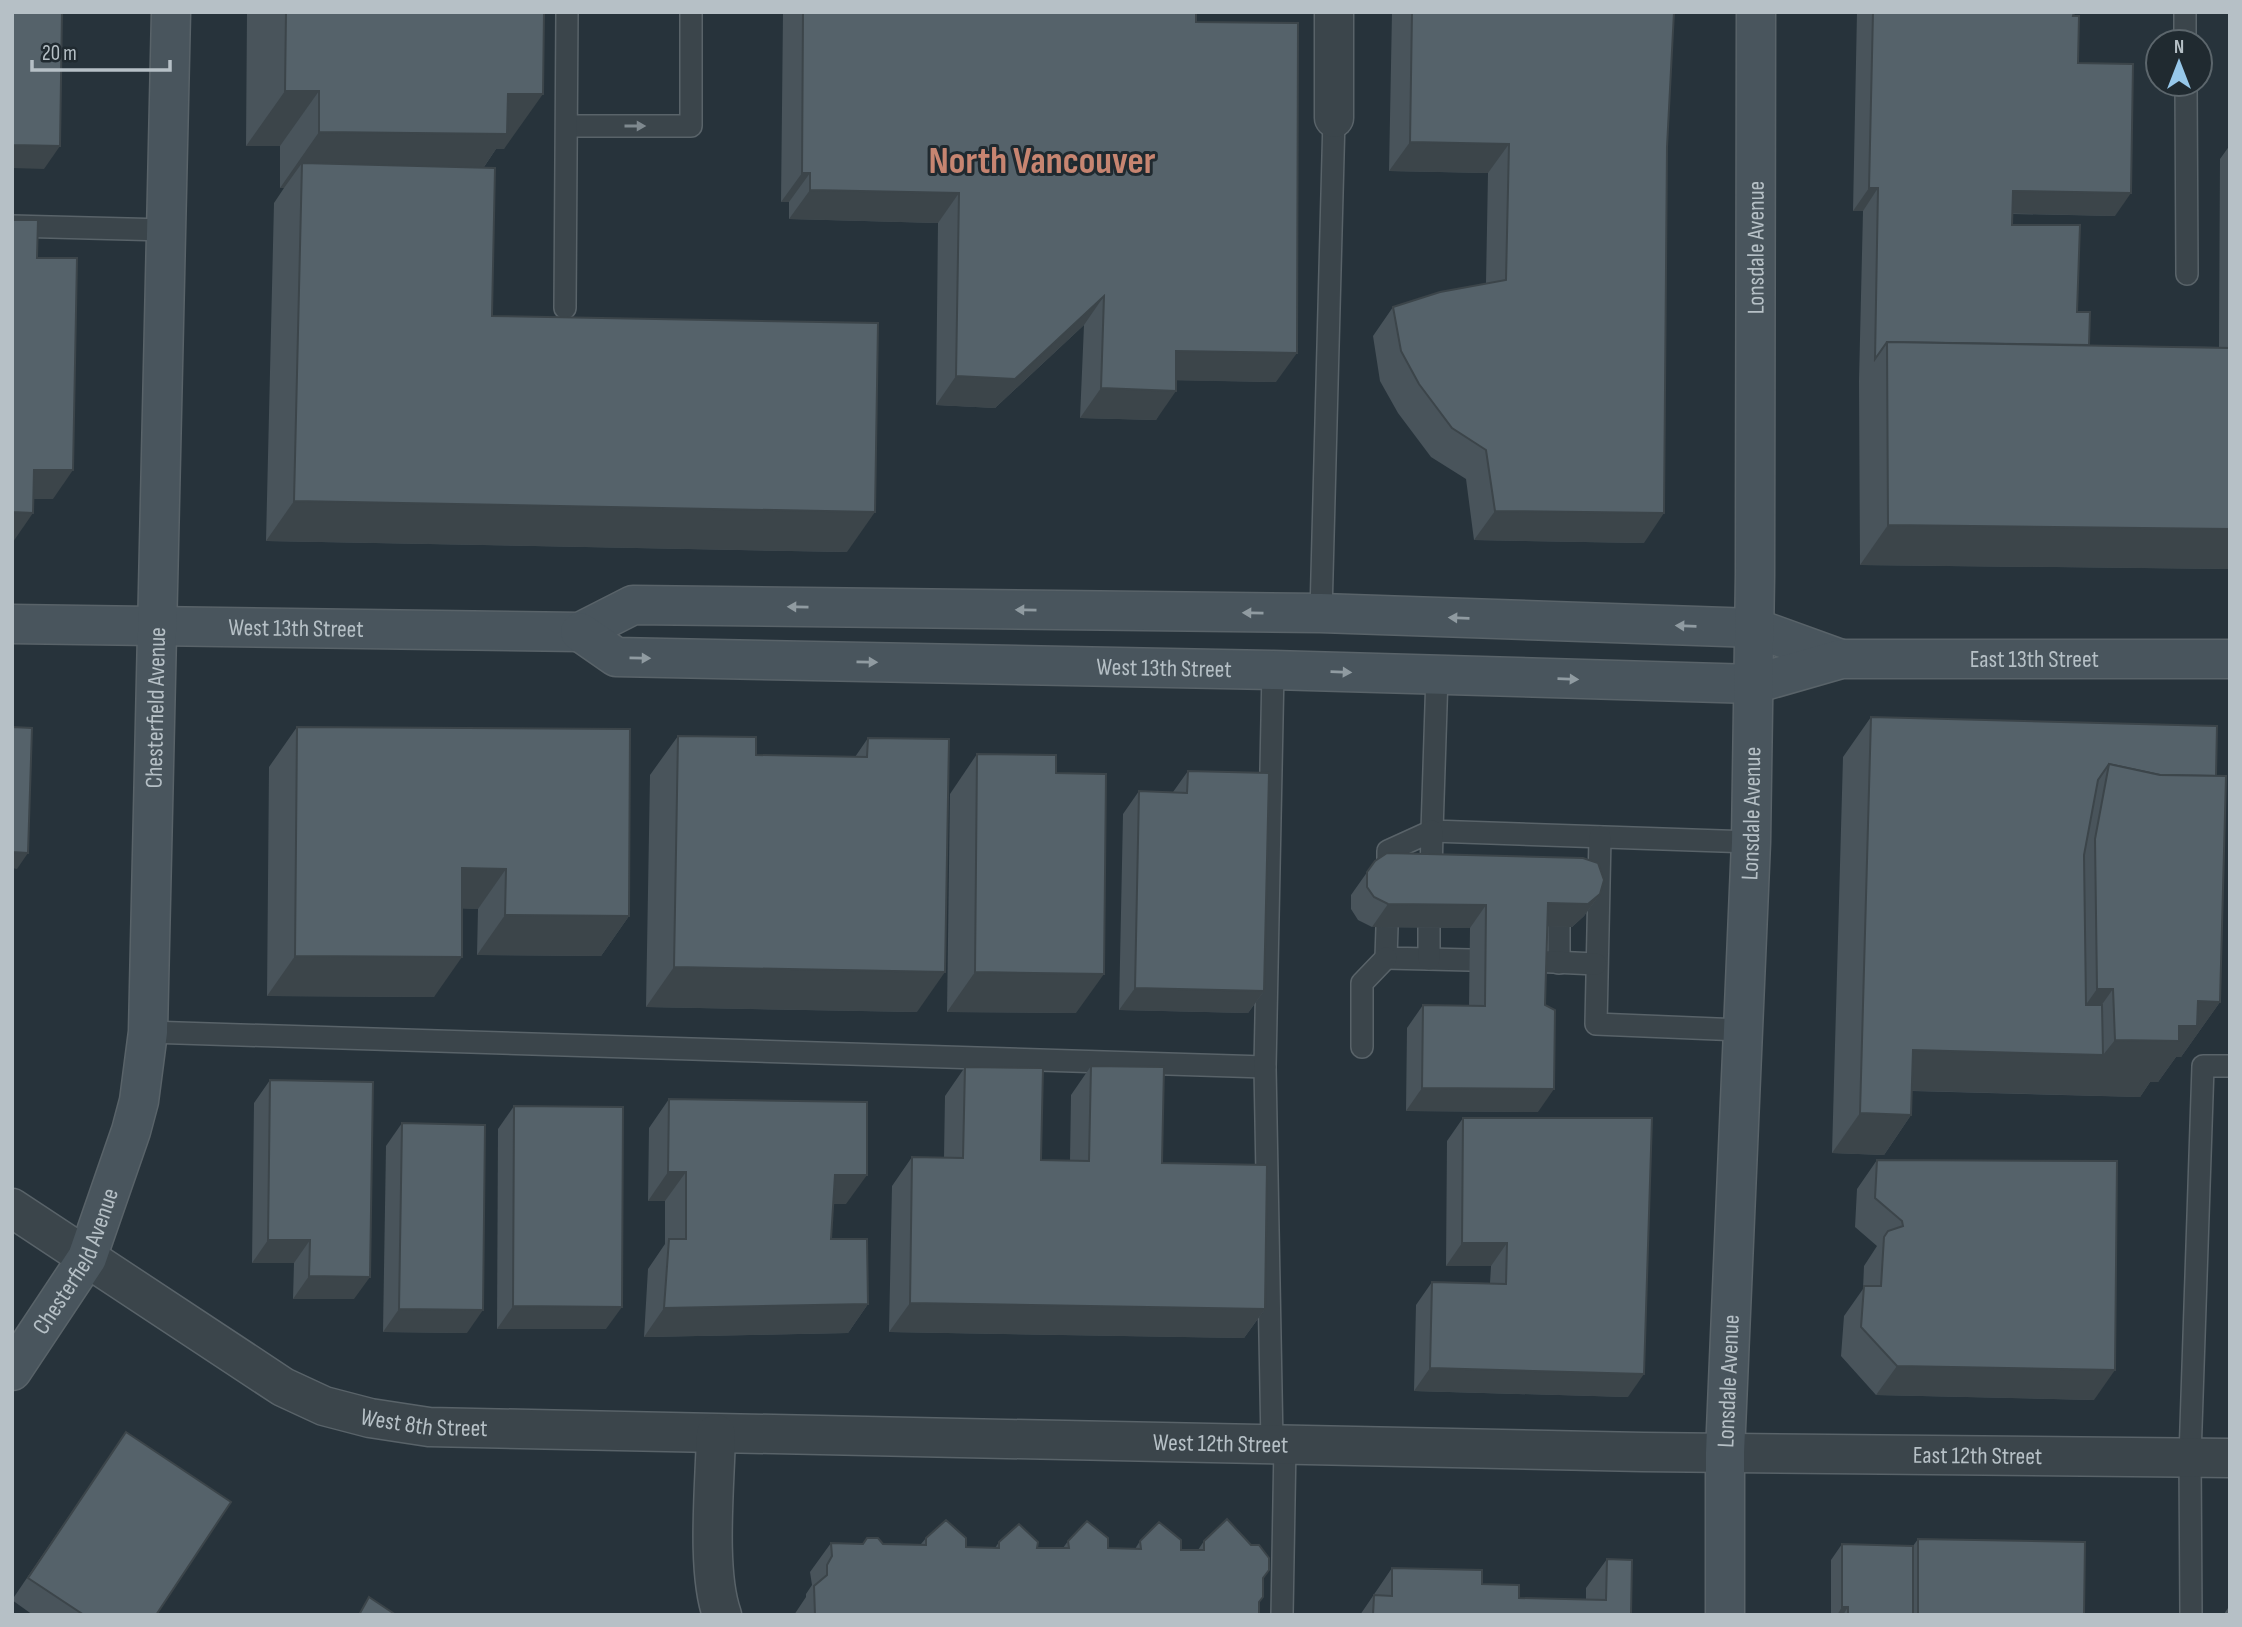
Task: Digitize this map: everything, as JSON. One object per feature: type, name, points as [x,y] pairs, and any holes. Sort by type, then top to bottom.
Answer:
[{"type":"main road","name":"Chesterfield Avenue","points":[[12,1371],[88,1258],[139,1101],[148,1032],[171,12]]},
{"type":"main road","name":"Lonsdale Avenue","points":[[1725,1615],[1725,1453],[1751,842],[1755,628],[1756,12]]},
{"type":"main road","name":"West 13th Street","points":[[12,624],[580,632],[633,605],[1321,613],[1755,628]]},
{"type":"main road","name":"East 13th Street","points":[[1755,628],[1841,659]]},
{"type":"main road","name":"West 13th Street","points":[[580,632],[615,657],[1273,670],[1754,684]]},
{"type":"main road","name":"East 13th Street","points":[[1754,684],[1841,659],[2230,659]]},
{"type":"street","points":[[1334,12],[1334,118]]},
{"type":"street","name":"West 8th Street","points":[[12,1208],[283,1387],[324,1406],[370,1418],[429,1427],[716,1434]]},
{"type":"street","points":[[716,1434],[713,1543],[717,1602],[722,1615]]},
{"type":"street","name":"West 12th Street","points":[[716,1434],[1725,1453]]},
{"type":"street","name":"East 12th Street","points":[[1725,1453],[2230,1458]]},
{"type":"lane","points":[[565,308],[567,12]]},
{"type":"lane","points":[[567,126],[691,126],[691,12]]},
{"type":"lane","points":[[2186,98],[2187,274]]},
{"type":"lane","points":[[1321,613],[1334,118]]},
{"type":"lane","points":[[12,226],[166,230]]},
{"type":"lane","points":[[1273,670],[1265,1067],[1282,1615]]},
{"type":"lane","points":[[1431,877],[1437,675]]},
{"type":"lane","points":[[1388,876],[1388,851],[1432,831],[1751,842]]},
{"type":"lane","points":[[1502,833],[1502,856]]},
{"type":"lane","points":[[1558,835],[1558,858]]},
{"type":"lane","points":[[1600,837],[1596,1024],[1741,1030]]},
{"type":"lane","points":[[1362,1047],[1362,983],[1386,958],[1387,927]]},
{"type":"lane","points":[[1559,927],[1559,963]]},
{"type":"lane","points":[[1429,928],[1429,959]]},
{"type":"lane","points":[[1386,958],[1469,960]]},
{"type":"lane","points":[[1531,961],[1596,964]]},
{"type":"lane","points":[[148,1032],[1265,1067]]},
{"type":"lane","points":[[2191,1615],[2190,1457],[2203,1066],[2230,1066]]},
{"type":"building","points":[[12,12],[62,12],[60,146],[12,145]]},
{"type":"building","points":[[286,12],[544,12],[543,94],[508,94],[507,134],[319,132],[319,91],[285,91]]},
{"type":"building","points":[[803,12],[1196,12],[1196,22],[1298,23],[1297,353],[1176,351],[1176,391],[1101,388],[1104,296],[1015,379],[956,376],[959,193],[810,190],[810,173],[802,173]]},
{"type":"building","points":[[1412,12],[1674,12],[1667,147],[1664,513],[1495,511],[1486,450],[1452,428],[1419,384],[1401,351],[1393,307],[1440,292],[1506,280],[1509,144],[1410,142]]},
{"type":"building","points":[[1873,12],[2074,12],[2073,16],[2079,16],[2078,63],[2133,64],[2131,193],[2013,191],[2012,225],[2080,225],[2077,312],[2090,312],[2089,345],[1887,342],[1875,359],[1878,188],[1869,188]]},
{"type":"building","points":[[302,163],[495,168],[492,316],[878,323],[875,512],[294,501]]},
{"type":"building","points":[[12,220],[38,220],[37,258],[77,258],[73,470],[34,470],[33,513],[12,512]]},
{"type":"building","points":[[1887,342],[2230,348],[2230,529],[1888,525]]},
{"type":"building","points":[[1871,717],[2217,726],[2216,776],[2160,775],[2109,764],[2098,780],[2084,855],[2086,1005],[2102,1005],[2103,1055],[1913,1050],[1911,1115],[1860,1113]]},
{"type":"building","points":[[12,727],[32,728],[28,853],[12,852]]},
{"type":"building","points":[[297,727],[630,729],[629,916],[505,915],[506,869],[462,868],[462,957],[295,956]]},
{"type":"building","points":[[678,736],[756,737],[756,755],[867,757],[868,738],[949,739],[945,972],[674,967]]},
{"type":"building","points":[[977,754],[1056,755],[1056,773],[1106,774],[1104,974],[975,972]]},
{"type":"building","points":[[2109,764],[2160,775],[2226,776],[2220,1002],[2198,1001],[2197,1026],[2179,1026],[2179,1041],[2115,1040],[2113,989],[2097,989],[2095,839]]},
{"type":"building","points":[[1188,771],[1269,773],[1264,991],[1135,988],[1139,791],[1187,793]]},
{"type":"building","points":[[1387,853],[1583,858],[1598,863],[1604,880],[1600,894],[1588,904],[1548,903],[1545,1005],[1555,1010],[1554,1089],[1422,1088],[1423,1005],[1485,1006],[1486,905],[1388,904],[1374,897],[1367,887],[1367,872],[1375,861]]},
{"type":"building","points":[[1091,1066],[1164,1067],[1162,1163],[1267,1165],[1265,1309],[910,1303],[912,1157],[963,1158],[965,1067],[1043,1068],[1041,1160],[1089,1161]]},
{"type":"building","points":[[270,1080],[373,1082],[370,1277],[309,1276],[310,1240],[268,1240]]},
{"type":"building","points":[[669,1099],[867,1102],[867,1175],[835,1175],[831,1239],[867,1239],[868,1304],[664,1308],[669,1239],[686,1239],[686,1172],[668,1172]]},
{"type":"building","points":[[514,1106],[623,1107],[622,1307],[513,1306]]},
{"type":"building","points":[[1463,1118],[1652,1118],[1644,1374],[1430,1368],[1432,1282],[1506,1284],[1507,1243],[1462,1243]]},
{"type":"building","points":[[402,1123],[485,1125],[483,1310],[399,1309]]},
{"type":"building","points":[[1877,1160],[2117,1161],[2115,1370],[1897,1366],[1861,1327],[1864,1286],[1881,1286],[1884,1237],[1888,1231],[1903,1226],[1902,1221],[1875,1198]]},
{"type":"building","points":[[126,1432],[231,1502],[156,1615],[84,1615],[28,1578]]},
{"type":"building","points":[[1227,1519],[1251,1545],[1259,1545],[1269,1558],[1269,1570],[1263,1578],[1259,1615],[815,1615],[814,1586],[827,1575],[827,1565],[832,1556],[831,1543],[863,1544],[867,1538],[878,1538],[883,1544],[926,1545],[926,1538],[946,1520],[966,1538],[966,1547],[999,1548],[999,1542],[1019,1524],[1038,1542],[1037,1548],[1069,1548],[1068,1541],[1087,1521],[1108,1538],[1108,1548],[1141,1549],[1140,1541],[1159,1522],[1181,1540],[1181,1550],[1204,1550],[1204,1541]]},
{"type":"building","points":[[1918,1539],[2085,1542],[2084,1615],[1918,1615]]},
{"type":"building","points":[[1842,1544],[1913,1546],[1913,1615],[1848,1615],[1848,1607],[1842,1607]]},
{"type":"building","points":[[1607,1559],[1632,1560],[1631,1615],[1373,1615],[1374,1595],[1392,1596],[1392,1568],[1482,1570],[1482,1584],[1519,1585],[1519,1598],[1606,1600]]},
{"type":"building","points":[[369,1597],[396,1615],[359,1615]]},
{"type":"district","name":"North Vancouver","points":[[1042,161]]}]
